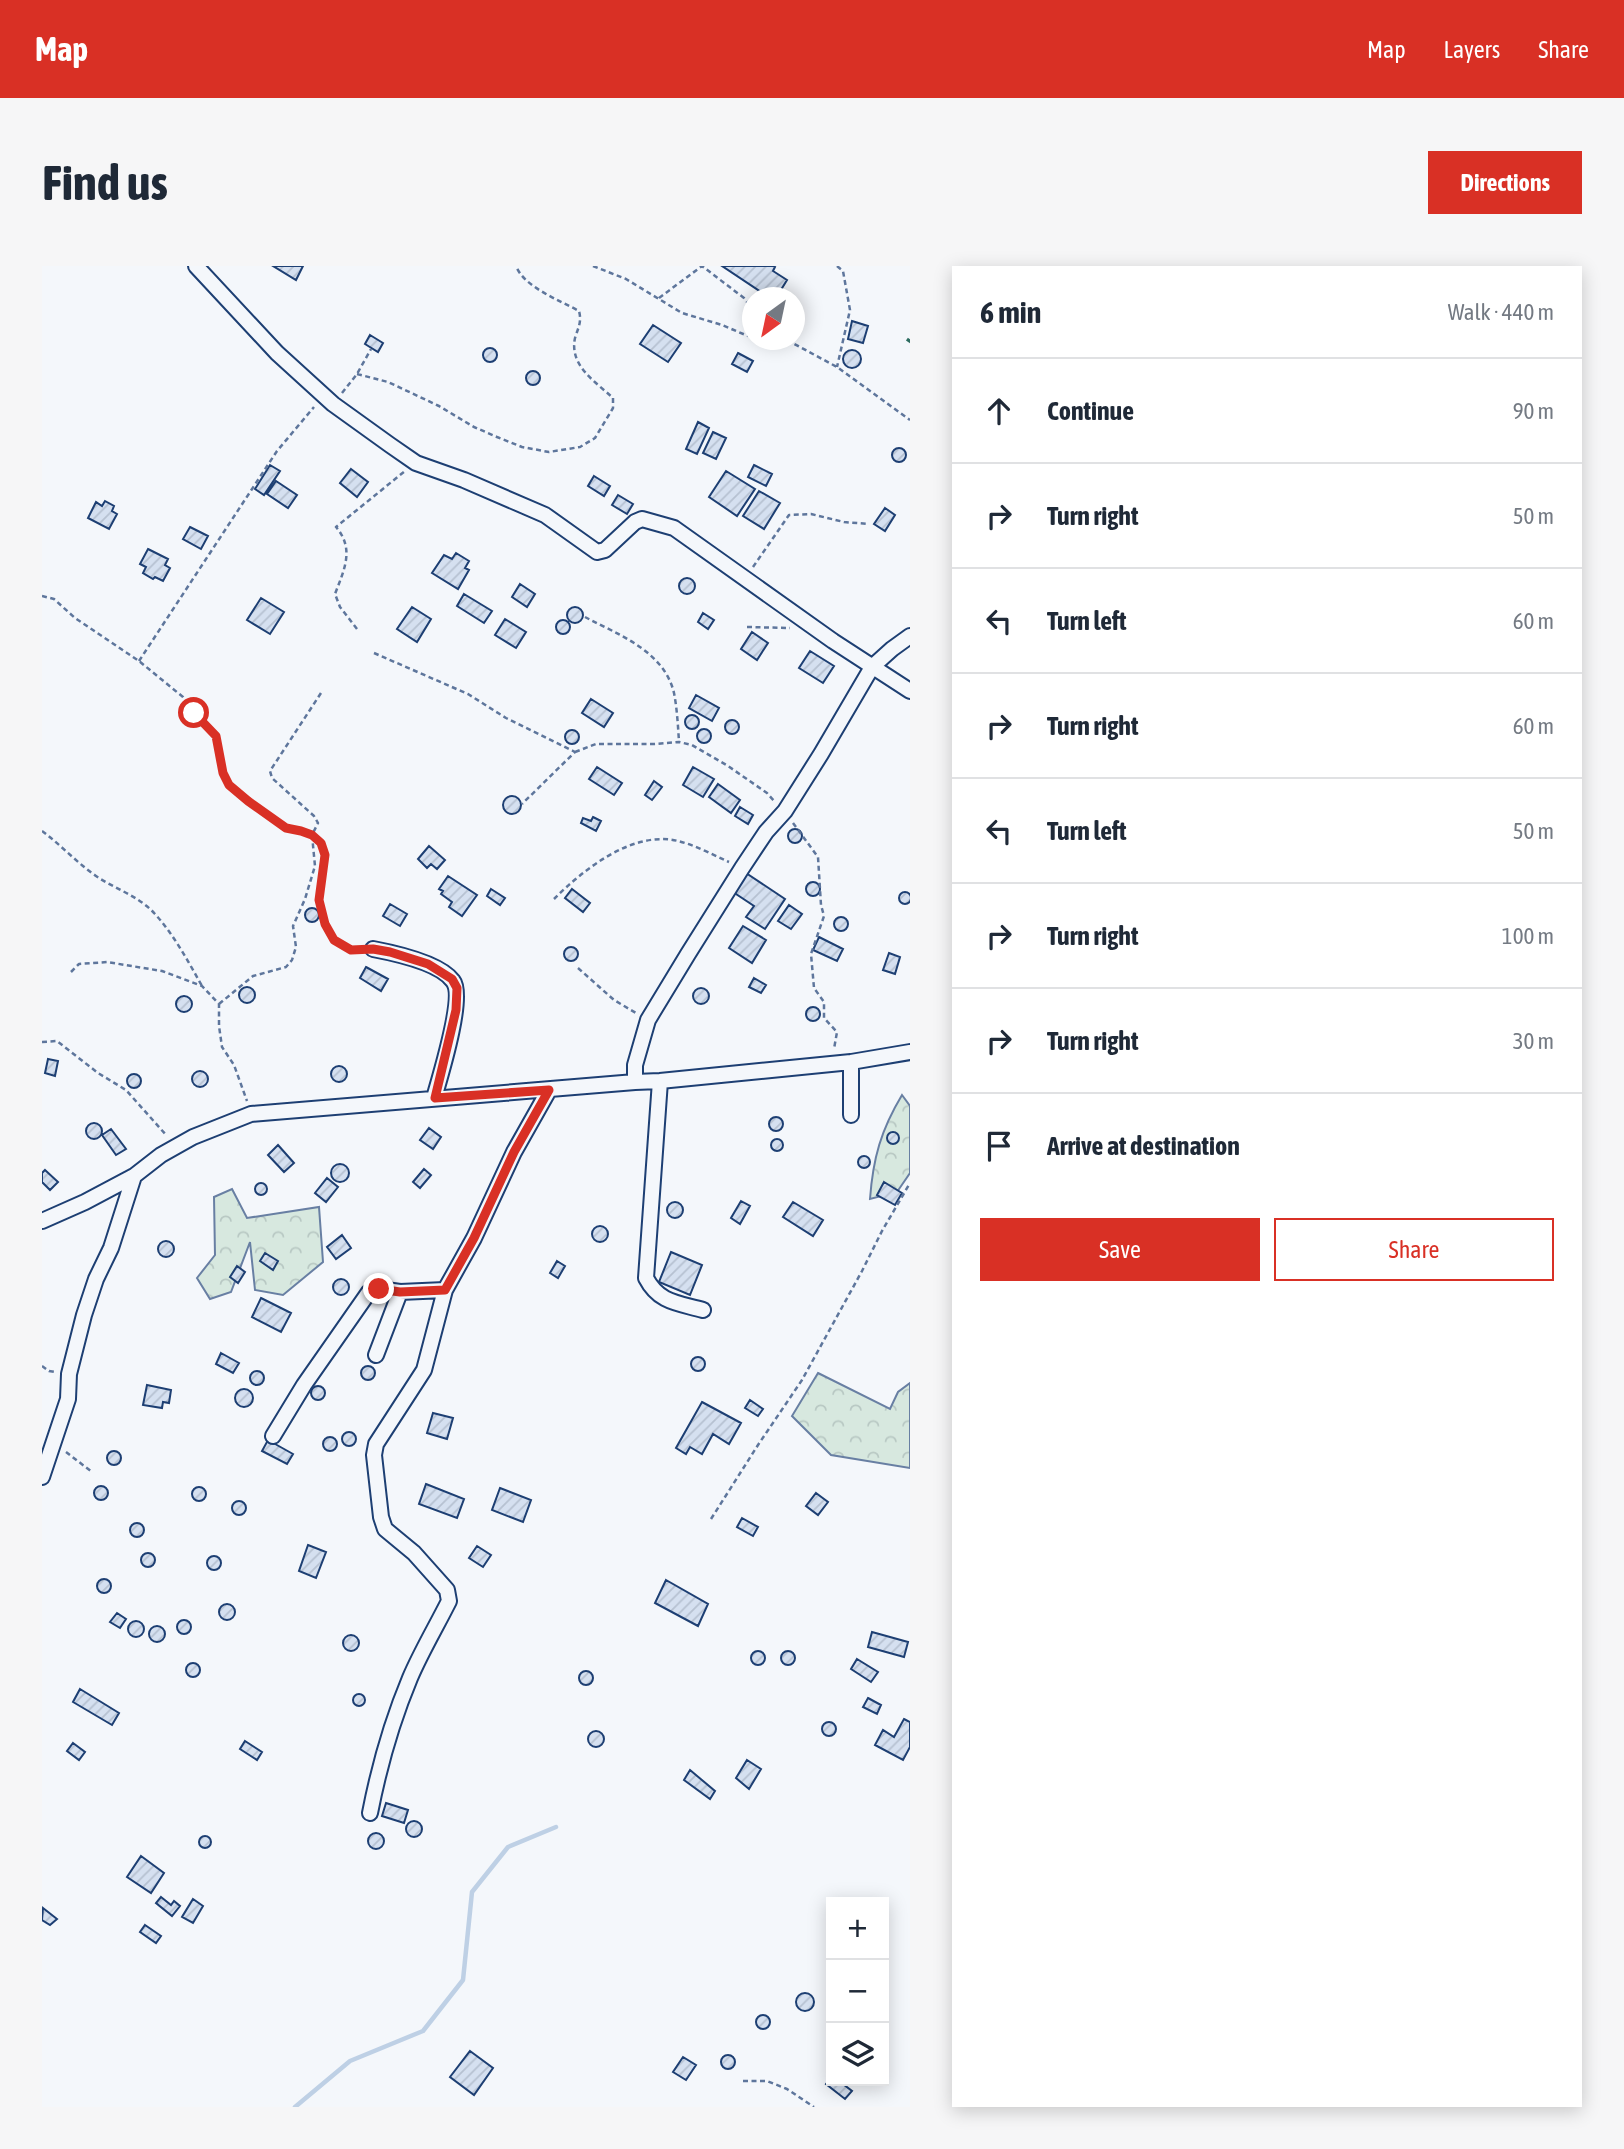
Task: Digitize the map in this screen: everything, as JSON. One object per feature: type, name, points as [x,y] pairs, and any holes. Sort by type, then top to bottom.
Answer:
[{"type":"street","points":[[196,266],[277,353],[328,399],[416,463],[464,480],[545,516],[597,552],[604,550],[635,522],[646,520],[674,528],[814,628],[910,691]]},
{"type":"street","points":[[635,1082],[635,1065],[648,1020],[742,868],[766,832],[785,811],[872,667],[910,636]]},
{"type":"street","points":[[373,949],[428,964],[452,979],[457,988],[456,1010],[435,1098]]},
{"type":"street","points":[[42,1221],[134,1176],[161,1155],[193,1137],[251,1114],[660,1081],[852,1062],[910,1052]]},
{"type":"street","points":[[851,1115],[852,1062]]},
{"type":"street","points":[[660,1081],[646,1279],[653,1292],[669,1301],[703,1310]]},
{"type":"street","points":[[370,1813],[396,1714],[411,1676],[449,1601],[447,1590],[414,1553],[385,1529],[381,1517],[374,1455],[376,1444],[425,1370],[445,1290],[474,1238],[514,1152],[549,1090]]},
{"type":"street","points":[[42,1477],[68,1399],[69,1374],[84,1315],[96,1279],[111,1248],[134,1176]]},
{"type":"street","points":[[273,1436],[304,1385],[369,1292],[379,1289],[400,1292],[445,1290]]},
{"type":"street","points":[[376,1355],[400,1292]]},
{"type":"path","points":[[357,374],[388,382],[439,406],[474,427],[522,447],[549,452],[580,447],[594,438],[613,408],[613,398],[588,376],[576,358],[574,342],[582,320],[579,311],[526,282],[516,266]]},
{"type":"path","points":[[593,266],[626,279],[682,313],[742,333]]},
{"type":"path","points":[[659,298],[702,266],[742,296]]},
{"type":"path","points":[[837,266],[843,271],[850,310],[837,367]]},
{"type":"path","points":[[139,661],[271,461],[328,399],[357,374],[371,349]]},
{"type":"path","points":[[805,350],[837,367],[910,419]]},
{"type":"path","points":[[357,629],[340,607],[335,594],[346,565],[345,542],[336,527],[416,463]]},
{"type":"path","points":[[745,578],[789,515],[811,514],[844,522],[869,524]]},
{"type":"path","points":[[42,596],[54,598],[75,618],[139,661],[183,696],[194,713],[216,736],[223,773],[229,785],[286,828],[312,835],[321,843],[325,855],[319,900],[325,924],[334,940],[351,950],[373,949]]},
{"type":"path","points":[[585,617],[645,649],[663,668],[673,691],[679,742]]},
{"type":"path","points":[[747,628],[814,628]]},
{"type":"path","points":[[374,653],[468,694],[506,718],[575,752]]},
{"type":"path","points":[[219,1004],[253,976],[286,967],[292,960],[296,947],[293,926],[315,866],[312,835],[318,823],[314,816],[272,778],[270,771],[321,693]]},
{"type":"path","points":[[522,804],[575,752],[596,744],[679,742],[729,766],[767,793],[785,811],[818,857],[824,916],[811,954],[814,988],[824,1002],[824,1018],[837,1032],[831,1063]]},
{"type":"path","points":[[42,831],[80,864],[129,893],[153,912],[180,948],[202,986],[219,1004],[222,1046],[234,1065],[251,1114]]},
{"type":"path","points":[[554,899],[577,877],[608,856],[644,840],[678,841],[742,868]]},
{"type":"path","points":[[71,972],[79,964],[107,962],[162,971],[202,986]]},
{"type":"path","points":[[579,968],[614,1000],[648,1020]]},
{"type":"path","points":[[42,1042],[57,1041],[98,1073],[126,1090],[177,1146]]},
{"type":"path","points":[[710,1519],[802,1380],[910,1183]]},
{"type":"path","points":[[53,1441],[92,1472]]},
{"type":"path","points":[[743,2081],[766,2081],[788,2089],[814,2107]]},
{"type":"green space","points":[[902,1095],[910,1106],[910,1173],[897,1192],[870,1199],[879,1145]]},
{"type":"green space","points":[[232,1189],[247,1218],[319,1207],[323,1262],[283,1295],[255,1290],[250,1242],[231,1292],[210,1299],[197,1278],[215,1255],[214,1197]]},
{"type":"green space","points":[[818,1373],[890,1409],[898,1392],[910,1383],[910,1468],[831,1455],[792,1416]]},
{"type":"building","points":[[273,266],[303,266],[296,280]]},
{"type":"building","points":[[722,266],[773,266],[773,271],[787,280],[783,287],[754,287]]},
{"type":"building","points":[[852,321],[868,326],[863,343],[848,339]]},
{"type":"building","points":[[653,325],[681,343],[668,362],[640,344]]},
{"type":"building","points":[[370,335],[383,343],[378,352],[365,344]]},
{"type":"building","points":[[490,348],[495,350],[495,360],[490,362],[485,360],[483,355],[485,350]]},
{"type":"building","points":[[852,350],[858,353],[861,359],[858,365],[852,368],[846,365],[843,359],[846,353]]},
{"type":"building","points":[[738,353],[753,361],[747,372],[732,364]]},
{"type":"building","points":[[533,371],[538,373],[538,383],[533,385],[528,383],[526,378],[528,373]]},
{"type":"building","points":[[698,422],[709,428],[697,454],[686,449]]},
{"type":"building","points":[[713,432],[726,438],[716,459],[703,453]]},
{"type":"building","points":[[899,448],[904,450],[904,460],[899,462],[894,460],[892,455],[894,450]]},
{"type":"building","points":[[270,465],[280,471],[264,495],[255,489]]},
{"type":"building","points":[[754,465],[772,474],[766,486],[748,477]]},
{"type":"building","points":[[351,469],[368,482],[357,497],[340,483]]},
{"type":"building","points":[[726,471],[755,489],[737,516],[709,497]]},
{"type":"building","points":[[594,476],[610,486],[604,496],[588,486]]},
{"type":"building","points":[[276,481],[297,495],[288,508],[267,494]]},
{"type":"building","points":[[759,491],[780,503],[764,529],[743,516]]},
{"type":"building","points":[[618,495],[633,504],[627,514],[612,505]]},
{"type":"building","points":[[105,501],[114,506],[112,511],[117,514],[109,529],[88,518],[96,502],[102,506]]},
{"type":"building","points":[[885,508],[895,515],[885,531],[874,524]]},
{"type":"building","points":[[190,527],[208,536],[201,549],[183,539]]},
{"type":"building","points":[[148,549],[168,559],[165,565],[170,568],[163,581],[143,573],[146,567],[140,564]]},
{"type":"building","points":[[456,553],[469,561],[465,568],[469,570],[458,589],[432,573],[444,555],[452,559]]},
{"type":"building","points":[[687,578],[695,586],[687,594],[679,586]]},
{"type":"building","points":[[520,584],[535,594],[527,607],[512,597]]},
{"type":"building","points":[[464,594],[492,611],[484,623],[457,606]]},
{"type":"building","points":[[261,598],[284,612],[270,634],[247,620]]},
{"type":"building","points":[[412,607],[431,619],[417,642],[397,629]]},
{"type":"building","points":[[575,607],[581,609],[581,621],[575,623],[569,621],[567,615],[569,609]]},
{"type":"building","points":[[703,613],[714,620],[708,629],[698,622]]},
{"type":"building","points":[[505,619],[526,632],[516,648],[495,635]]},
{"type":"building","points":[[563,620],[568,622],[568,632],[563,634],[558,632],[556,627],[558,622]]},
{"type":"building","points":[[752,632],[768,643],[757,660],[741,649]]},
{"type":"building","points":[[810,651],[834,666],[823,683],[799,668]]},
{"type":"building","points":[[696,695],[719,708],[712,721],[689,708]]},
{"type":"building","points":[[591,699],[613,713],[604,727],[582,713]]},
{"type":"building","points":[[689,715],[695,715],[699,722],[695,729],[689,729],[685,725],[685,719]]},
{"type":"building","points":[[729,720],[735,720],[739,727],[735,734],[729,734],[725,730],[725,724]]},
{"type":"building","points":[[701,729],[707,729],[711,736],[707,743],[701,743],[697,739],[697,733]]},
{"type":"building","points":[[569,730],[575,730],[579,737],[575,744],[569,744],[565,740],[565,734]]},
{"type":"building","points":[[597,767],[622,783],[614,795],[589,779]]},
{"type":"building","points":[[693,767],[714,779],[703,797],[683,785]]},
{"type":"building","points":[[654,781],[662,787],[652,800],[645,795]]},
{"type":"building","points":[[718,784],[740,800],[731,813],[709,797]]},
{"type":"building","points":[[512,796],[518,799],[521,805],[518,811],[512,814],[506,811],[503,805],[506,799]]},
{"type":"building","points":[[740,807],[753,815],[748,824],[735,816]]},
{"type":"building","points":[[593,817],[601,821],[596,831],[581,823],[583,818],[591,821]]},
{"type":"building","points":[[795,829],[800,831],[800,841],[795,843],[790,841],[788,836],[790,831]]},
{"type":"building","points":[[429,846],[445,860],[437,869],[431,864],[427,868],[418,859]]},
{"type":"building","points":[[743,871],[785,899],[765,929],[746,917],[754,906],[730,890]]},
{"type":"building","points":[[448,876],[477,895],[462,916],[449,907],[452,902],[441,894],[443,891],[439,889]]},
{"type":"building","points":[[813,882],[818,884],[818,894],[813,896],[808,894],[806,889],[808,884]]},
{"type":"building","points":[[491,889],[505,898],[500,905],[487,896]]},
{"type":"building","points":[[572,889],[590,903],[583,912],[565,898]]},
{"type":"building","points":[[905,892],[911,898],[905,904],[899,898]]},
{"type":"building","points":[[390,904],[407,914],[400,926],[383,916]]},
{"type":"building","points":[[789,905],[802,914],[791,929],[778,921]]},
{"type":"building","points":[[309,908],[315,908],[319,915],[315,922],[309,922],[305,918],[305,912]]},
{"type":"building","points":[[841,917],[846,919],[846,929],[841,931],[836,929],[834,924],[836,919]]},
{"type":"building","points":[[743,926],[766,940],[752,963],[729,948]]},
{"type":"building","points":[[819,937],[843,949],[837,961],[813,950]]},
{"type":"building","points":[[571,947],[576,949],[576,959],[571,961],[566,959],[564,954],[566,949]]},
{"type":"building","points":[[889,953],[900,957],[895,974],[883,970]]},
{"type":"building","points":[[366,967],[388,979],[381,991],[360,978]]},
{"type":"building","points":[[754,978],[766,985],[761,993],[749,987]]},
{"type":"building","points":[[247,987],[255,995],[247,1003],[239,995]]},
{"type":"building","points":[[701,988],[709,996],[701,1004],[693,996]]},
{"type":"building","points":[[184,996],[192,1004],[184,1012],[176,1004]]},
{"type":"building","points":[[813,1007],[818,1009],[818,1019],[813,1021],[808,1019],[806,1014],[808,1009]]},
{"type":"building","points":[[48,1059],[58,1061],[55,1076],[45,1073]]},
{"type":"building","points":[[339,1066],[347,1074],[339,1082],[331,1074]]},
{"type":"building","points":[[197,1071],[203,1071],[208,1079],[206,1085],[197,1087],[192,1082],[192,1076]]},
{"type":"building","points":[[131,1074],[137,1074],[141,1081],[137,1088],[131,1088],[127,1084],[127,1078]]},
{"type":"building","points":[[773,1117],[779,1117],[783,1124],[779,1131],[773,1131],[769,1127],[769,1121]]},
{"type":"building","points":[[94,1123],[102,1131],[94,1139],[86,1131]]},
{"type":"building","points":[[429,1128],[441,1137],[433,1149],[420,1140]]},
{"type":"building","points":[[111,1129],[126,1149],[116,1155],[102,1135]]},
{"type":"building","points":[[893,1132],[899,1138],[893,1144],[887,1138]]},
{"type":"building","points":[[777,1139],[783,1145],[777,1151],[771,1145]]},
{"type":"building","points":[[278,1145],[294,1163],[284,1172],[268,1155]]},
{"type":"building","points":[[864,1156],[870,1162],[864,1168],[858,1162]]},
{"type":"building","points":[[340,1164],[346,1167],[349,1173],[346,1179],[340,1182],[334,1179],[331,1173],[334,1167]]},
{"type":"building","points":[[424,1169],[431,1175],[420,1188],[413,1182]]},
{"type":"building","points":[[45,1170],[58,1182],[50,1190],[42,1182],[42,1173]]},
{"type":"building","points":[[327,1178],[338,1187],[326,1202],[315,1193]]},
{"type":"building","points":[[884,1182],[902,1193],[895,1205],[877,1195]]},
{"type":"building","points":[[261,1183],[267,1189],[261,1195],[255,1189]]},
{"type":"building","points":[[741,1201],[750,1206],[740,1224],[731,1218]]},
{"type":"building","points":[[672,1202],[678,1202],[683,1210],[681,1216],[672,1218],[667,1213],[667,1207]]},
{"type":"building","points":[[793,1202],[823,1220],[813,1236],[783,1217]]},
{"type":"building","points":[[597,1226],[603,1226],[608,1234],[606,1240],[597,1242],[592,1237],[592,1231]]},
{"type":"building","points":[[342,1235],[351,1248],[336,1259],[327,1247]]},
{"type":"building","points":[[166,1241],[172,1243],[172,1255],[166,1257],[160,1255],[158,1249],[160,1243]]},
{"type":"building","points":[[671,1252],[702,1265],[690,1295],[659,1282]]},
{"type":"building","points":[[265,1253],[278,1261],[273,1270],[260,1261]]},
{"type":"building","points":[[557,1261],[565,1266],[558,1278],[550,1273]]},
{"type":"building","points":[[237,1266],[245,1272],[238,1283],[230,1277]]},
{"type":"building","points":[[338,1279],[344,1279],[349,1287],[347,1293],[338,1295],[333,1290],[333,1284]]},
{"type":"building","points":[[261,1298],[291,1313],[281,1332],[252,1317]]},
{"type":"building","points":[[221,1353],[239,1363],[233,1373],[216,1364]]},
{"type":"building","points":[[698,1357],[703,1359],[703,1369],[698,1371],[693,1369],[691,1364],[693,1359]]},
{"type":"building","points":[[368,1366],[373,1368],[373,1378],[368,1380],[363,1378],[361,1373],[363,1368]]},
{"type":"building","points":[[254,1371],[260,1371],[264,1378],[260,1385],[254,1385],[250,1381],[250,1375]]},
{"type":"building","points":[[147,1385],[171,1390],[169,1403],[163,1402],[162,1408],[143,1405]]},
{"type":"building","points":[[318,1386],[323,1388],[323,1398],[318,1400],[313,1398],[311,1393],[313,1388]]},
{"type":"building","points":[[244,1389],[250,1392],[253,1398],[250,1404],[244,1407],[238,1404],[235,1398],[238,1392]]},
{"type":"building","points":[[750,1400],[763,1409],[758,1416],[745,1408]]},
{"type":"building","points":[[702,1402],[741,1423],[729,1444],[713,1434],[702,1454],[690,1447],[686,1454],[676,1448]]},
{"type":"building","points":[[433,1413],[453,1418],[447,1439],[427,1433]]},
{"type":"building","points":[[346,1432],[352,1432],[356,1439],[352,1446],[346,1446],[342,1442],[342,1436]]},
{"type":"building","points":[[330,1437],[335,1439],[335,1449],[330,1451],[325,1449],[323,1444],[325,1439]]},
{"type":"building","points":[[268,1440],[293,1454],[287,1464],[262,1451]]},
{"type":"building","points":[[114,1451],[119,1453],[119,1463],[114,1465],[109,1463],[107,1458],[109,1453]]},
{"type":"building","points":[[426,1484],[464,1499],[457,1518],[419,1504]]},
{"type":"building","points":[[101,1486],[106,1488],[106,1498],[101,1500],[96,1498],[94,1493],[96,1488]]},
{"type":"building","points":[[199,1487],[204,1489],[204,1499],[199,1501],[194,1499],[192,1494],[194,1489]]},
{"type":"building","points":[[500,1488],[531,1500],[523,1522],[492,1510]]},
{"type":"building","points":[[816,1493],[828,1502],[818,1515],[806,1506]]},
{"type":"building","points":[[239,1501],[244,1503],[244,1513],[239,1515],[234,1513],[232,1508],[234,1503]]},
{"type":"building","points":[[742,1518],[758,1527],[753,1536],[737,1527]]},
{"type":"building","points":[[137,1523],[142,1525],[142,1535],[137,1537],[132,1535],[130,1530],[132,1525]]},
{"type":"building","points":[[308,1545],[326,1552],[316,1578],[299,1571]]},
{"type":"building","points":[[477,1546],[491,1555],[483,1567],[469,1558]]},
{"type":"building","points":[[148,1553],[153,1555],[153,1565],[148,1567],[143,1565],[141,1560],[143,1555]]},
{"type":"building","points":[[214,1556],[219,1558],[219,1568],[214,1570],[209,1568],[207,1563],[209,1558]]},
{"type":"building","points":[[104,1579],[109,1581],[109,1591],[104,1593],[99,1591],[97,1586],[99,1581]]},
{"type":"building","points":[[666,1580],[708,1604],[698,1626],[655,1603]]},
{"type":"building","points":[[227,1604],[233,1606],[233,1618],[227,1620],[221,1618],[219,1612],[221,1606]]},
{"type":"building","points":[[117,1613],[126,1619],[120,1628],[110,1622]]},
{"type":"building","points":[[184,1620],[189,1622],[189,1632],[184,1634],[179,1632],[177,1627],[179,1622]]},
{"type":"building","points":[[136,1621],[142,1623],[142,1635],[136,1637],[130,1635],[128,1629],[130,1623]]},
{"type":"building","points":[[157,1626],[163,1628],[163,1640],[157,1642],[151,1640],[149,1634],[151,1628]]},
{"type":"building","points":[[872,1632],[908,1642],[904,1657],[868,1647]]},
{"type":"building","points":[[348,1635],[354,1635],[359,1643],[357,1649],[348,1651],[343,1646],[343,1640]]},
{"type":"building","points":[[758,1651],[763,1653],[763,1663],[758,1665],[753,1663],[751,1658],[753,1653]]},
{"type":"building","points":[[788,1651],[793,1653],[793,1663],[788,1665],[783,1663],[781,1658],[783,1653]]},
{"type":"building","points":[[857,1659],[878,1672],[871,1682],[851,1669]]},
{"type":"building","points":[[193,1663],[198,1665],[198,1675],[193,1677],[188,1675],[186,1670],[188,1665]]},
{"type":"building","points":[[586,1671],[591,1673],[591,1683],[586,1685],[581,1683],[579,1678],[581,1673]]},
{"type":"building","points":[[80,1689],[119,1713],[112,1725],[73,1702]]},
{"type":"building","points":[[359,1694],[365,1700],[359,1706],[353,1700]]},
{"type":"building","points":[[868,1698],[881,1705],[877,1714],[863,1707]]},
{"type":"building","points":[[904,1719],[910,1722],[910,1747],[903,1760],[875,1745],[883,1730],[894,1737]]},
{"type":"building","points":[[829,1722],[834,1724],[834,1734],[829,1736],[824,1734],[822,1729],[824,1724]]},
{"type":"building","points":[[596,1731],[604,1739],[596,1747],[588,1739]]},
{"type":"building","points":[[245,1741],[262,1752],[257,1760],[240,1749]]},
{"type":"building","points":[[73,1743],[85,1752],[79,1760],[67,1751]]},
{"type":"building","points":[[747,1760],[761,1769],[749,1789],[736,1778]]},
{"type":"building","points":[[690,1770],[715,1791],[710,1799],[684,1780]]},
{"type":"building","points":[[386,1803],[408,1810],[404,1823],[382,1816]]},
{"type":"building","points":[[411,1821],[417,1821],[422,1829],[420,1835],[411,1837],[406,1832],[406,1826]]},
{"type":"building","points":[[376,1833],[382,1835],[382,1847],[376,1849],[370,1847],[368,1841],[370,1835]]},
{"type":"building","points":[[200,1837],[210,1837],[210,1847],[200,1847]]},
{"type":"building","points":[[141,1856],[164,1873],[151,1893],[127,1877]]},
{"type":"building","points":[[161,1897],[171,1905],[174,1901],[180,1906],[172,1916],[156,1903]]},
{"type":"building","points":[[193,1899],[203,1906],[193,1923],[182,1917]]},
{"type":"building","points":[[43,1908],[57,1919],[50,1925],[42,1920]]},
{"type":"building","points":[[145,1925],[161,1936],[156,1943],[140,1932]]},
{"type":"building","points":[[801,1993],[809,1993],[814,2002],[812,2009],[801,2011],[796,2006],[796,1998]]},
{"type":"building","points":[[760,2015],[766,2015],[770,2022],[766,2029],[760,2029],[756,2025],[756,2019]]},
{"type":"building","points":[[470,2051],[493,2068],[474,2095],[450,2077]]},
{"type":"building","points":[[725,2055],[731,2055],[735,2062],[731,2069],[725,2069],[721,2065],[721,2059]]},
{"type":"building","points":[[683,2057],[696,2065],[686,2080],[673,2072]]},
{"type":"building","points":[[829,2086],[846,2086],[852,2091],[845,2099]]},
{"type":"waterway","points":[[295,2107],[350,2061],[423,2031],[463,1980],[472,1892],[508,1847],[556,1827]]},
{"type":"route","points":[[194,713],[216,736],[223,773],[229,785],[286,828],[312,835],[321,843],[325,855],[319,900],[325,924],[334,940],[351,950],[373,949],[390,952],[428,964],[452,979],[457,988],[456,1010],[435,1098],[549,1090],[514,1152],[474,1238],[445,1290],[400,1292],[379,1289]]}]
